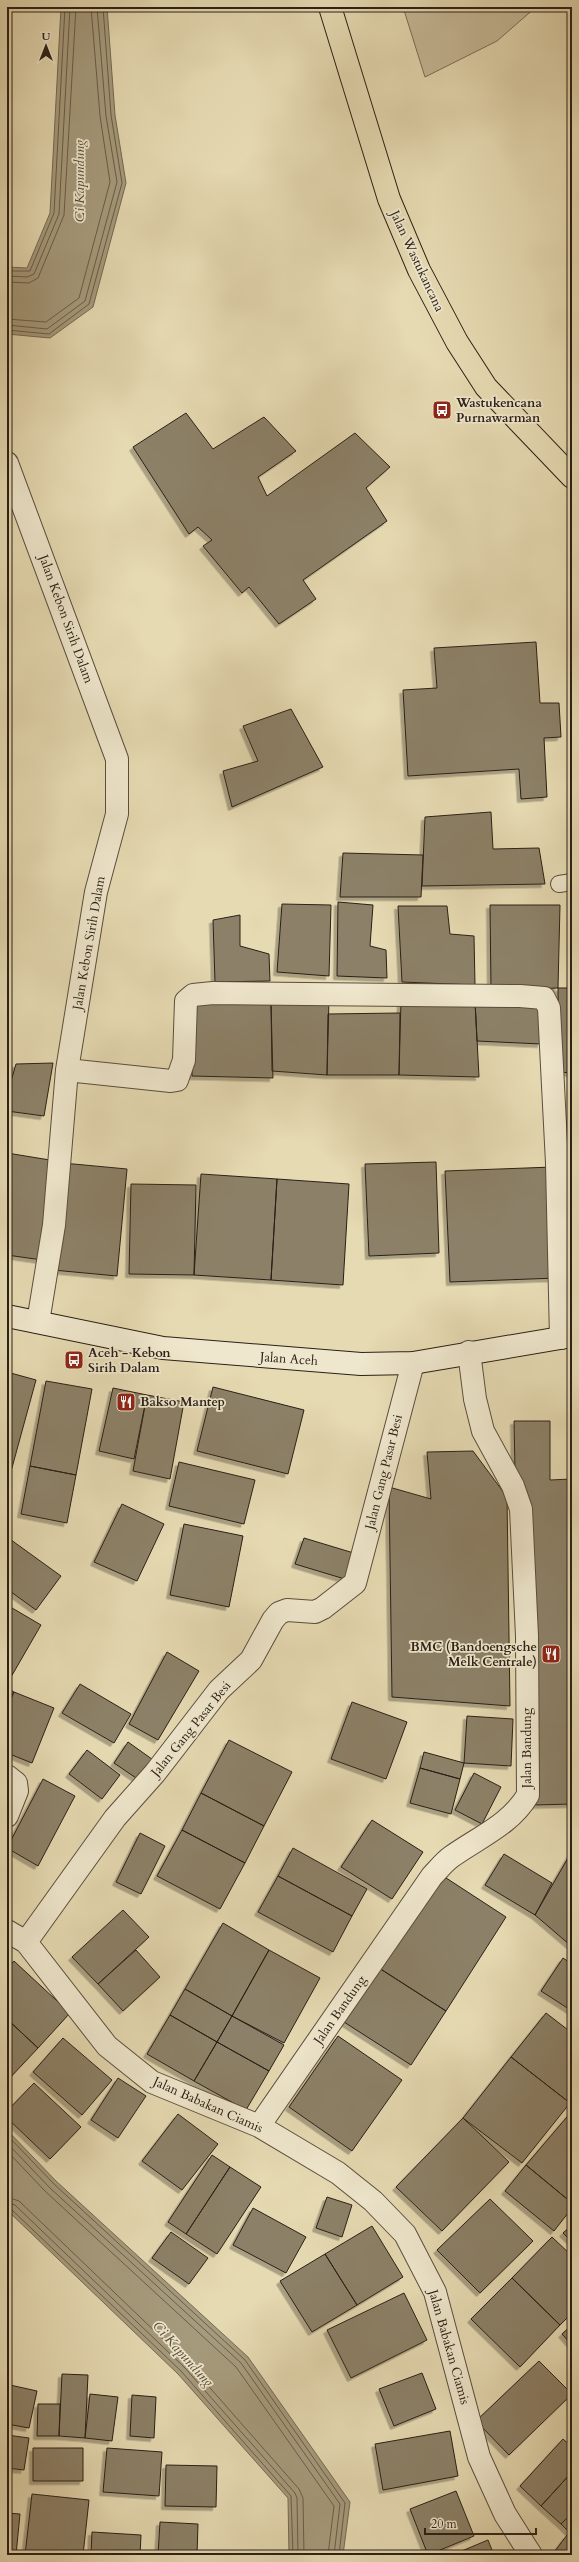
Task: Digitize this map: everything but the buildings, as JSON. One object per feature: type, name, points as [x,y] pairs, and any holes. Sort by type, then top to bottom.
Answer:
[{"type":"main road","name":"Jalan Wastukancana","points":[[330,7],[389,199],[419,270],[457,342],[486,387],[572,477]]},
{"type":"street","name":"Jalan Kebon Sirih Dalam","points":[[7,463],[117,759],[117,814],[96,892],[67,1070],[54,1225],[38,1322]]},
{"type":"street","points":[[67,1070],[171,1081],[177,1080],[184,1060],[186,1001],[193,994],[520,996],[544,998],[549,1008],[554,1081],[566,1337]]},
{"type":"street","name":"Jalan Aceh","points":[[7,1316],[163,1348],[361,1364],[413,1363],[469,1352],[566,1337]]},
{"type":"street","name":"Jalan Bandung","points":[[259,2126],[432,1876],[450,1857],[505,1822],[519,1809],[528,1794],[526,1636],[521,1509],[513,1486],[484,1431],[476,1398],[469,1352]]},
{"type":"street","name":"Jalan Gang Pasar Besi","points":[[26,1942],[115,1818],[155,1773],[219,1690],[251,1660],[276,1616],[287,1610],[315,1612],[355,1583],[413,1363]]},
{"type":"street","points":[[7,1816],[12,1784]]},
{"type":"street","name":"Jalan Babakan Ciamis","points":[[7,1931],[26,1942],[107,2046],[152,2082],[259,2126],[338,2173],[373,2201],[405,2234],[435,2292],[479,2457],[505,2514],[530,2555]]},
{"type":"shaded area","points":[[403,7],[536,7],[497,41],[425,77]]},
{"type":"water","name":"Ci Kapundung","points":[[61,7],[107,7],[115,115],[126,183],[93,307],[50,338],[7,334],[7,267],[27,268],[50,213]]},
{"type":"water","name":"Ci Kapundung","points":[[7,2130],[56,2181],[248,2357],[350,2502],[343,2555],[289,2555],[288,2498],[178,2374],[7,2210]]},
{"type":"place","name":"Wastukencana Purnawarman","points":[[442,410]]},
{"type":"place","name":"Aceh - Kebon Sirih Dalam","points":[[74,1360]]},
{"type":"place","name":"Bakso Mantep","points":[[126,1402]]},
{"type":"place","name":"BMC (Bandoengsche Melk Centrale)","points":[[551,1654]]}]
